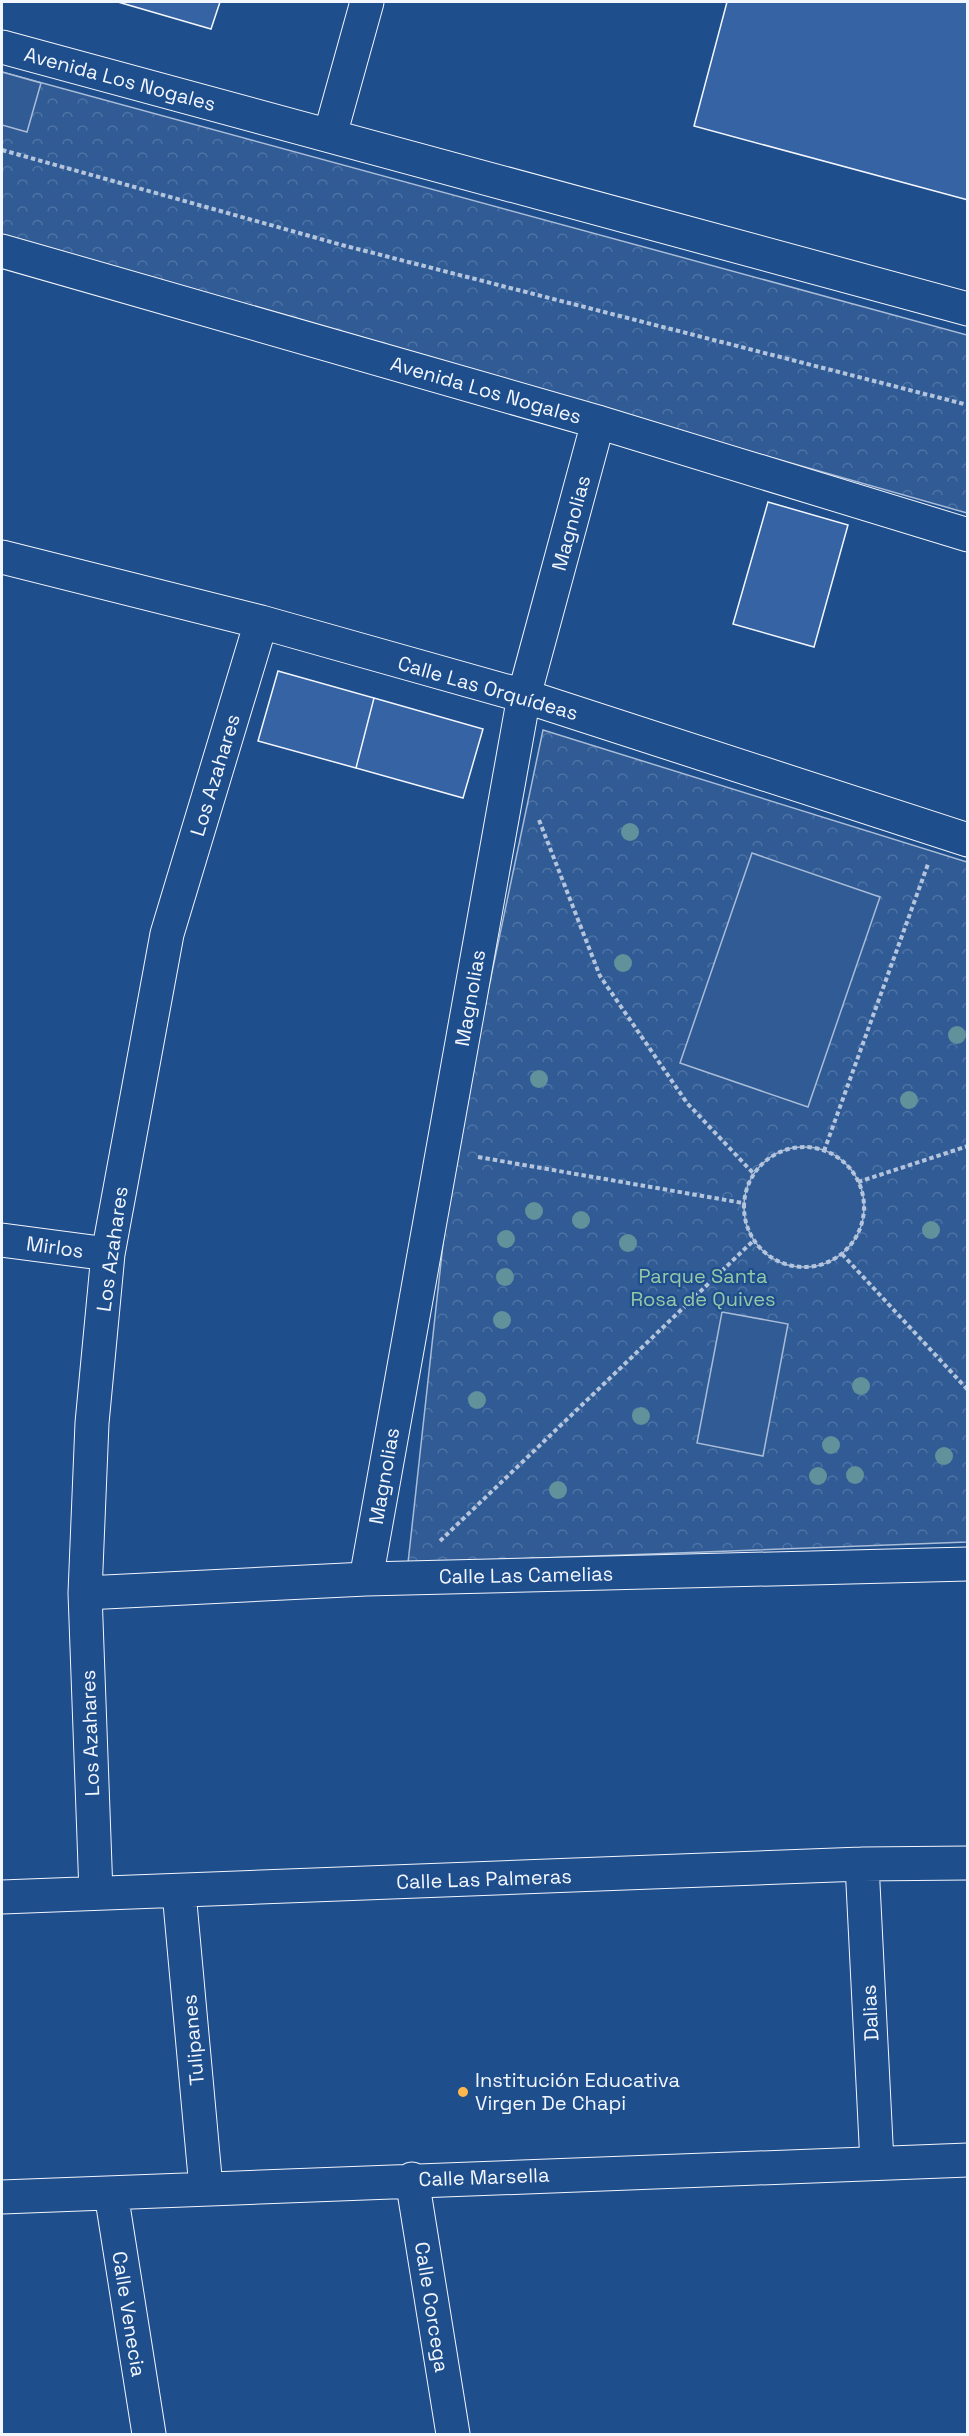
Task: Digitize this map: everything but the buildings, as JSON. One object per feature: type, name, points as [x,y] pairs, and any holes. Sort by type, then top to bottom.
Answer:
[{"type":"street","points":[[330,135],[367,2]]},
{"type":"street","name":"Avenida Los Nogales","points":[[2,47],[968,309]]},
{"type":"street","name":"Avenida Los Nogales","points":[[2,252],[598,422],[968,536]]},
{"type":"street","name":"Magnolias","points":[[366,1579],[524,696],[598,422]]},
{"type":"street","name":"Calle Las Orquídeas","points":[[2,557],[261,622],[524,696],[968,840]]},
{"type":"street","name":"Los Azahares","points":[[96,1893],[85,1593],[92,1424],[108,1254],[167,934],[261,622]]},
{"type":"street","name":"Mirlos","points":[[2,1240],[108,1254]]},
{"type":"street","name":"Calle Las Camelias","points":[[85,1593],[366,1579],[968,1564]]},
{"type":"street","name":"Calle Las Palmeras","points":[[2,1897],[862,1864],[968,1863]]},
{"type":"street","name":"Dalias","points":[[862,1864],[877,2163]]},
{"type":"street","name":"Tulipanes","points":[[179,1892],[206,2188]]},
{"type":"street","name":"Calle Marsella","points":[[2,2197],[412,2179],[968,2160]]},
{"type":"street","name":"Calle Corcega","points":[[412,2179],[453,2434]]},
{"type":"street","name":"Calle Venecia","points":[[111,2193],[149,2434]]},
{"type":"path","points":[[2,150],[342,245],[968,405]]},
{"type":"path","points":[[538,818],[600,976],[687,1103],[754,1174]]},
{"type":"path","points":[[824,1151],[931,856]]},
{"type":"path","points":[[858,1182],[968,1146]]},
{"type":"path","points":[[792,1148],[812,1148],[824,1151],[847,1165],[858,1182],[864,1201],[863,1221],[856,1240],[842,1254],[825,1264],[805,1268],[785,1265],[767,1256],[753,1241],[745,1223],[743,1203],[748,1183],[758,1167],[773,1154],[792,1148]]},
{"type":"path","points":[[443,1151],[743,1203]]},
{"type":"path","points":[[400,1578],[753,1241]]},
{"type":"path","points":[[842,1254],[968,1390]]},
{"type":"green space","points":[[2,72],[967,335],[967,513],[2,239]]},
{"type":"green space","name":"Parque Santa Rosa de Quives","points":[[543,730],[967,862],[967,1542],[408,1563],[452,1162]]},
{"type":"shaded area","points":[[2,72],[41,83],[27,132],[2,125]]},
{"type":"shaded area","points":[[752,853],[880,897],[808,1107],[680,1063]]},
{"type":"shaded area","points":[[804,1147],[827,1151],[847,1164],[860,1184],[864,1207],[860,1230],[847,1250],[827,1263],[804,1267],[781,1263],[761,1250],[748,1230],[744,1207],[748,1184],[761,1164],[781,1151]]},
{"type":"shaded area","points":[[722,1312],[788,1324],[763,1456],[697,1443]]},
{"type":"place","name":"Institución Educativa Virgen De Chapi","points":[[463,2092]]}]
